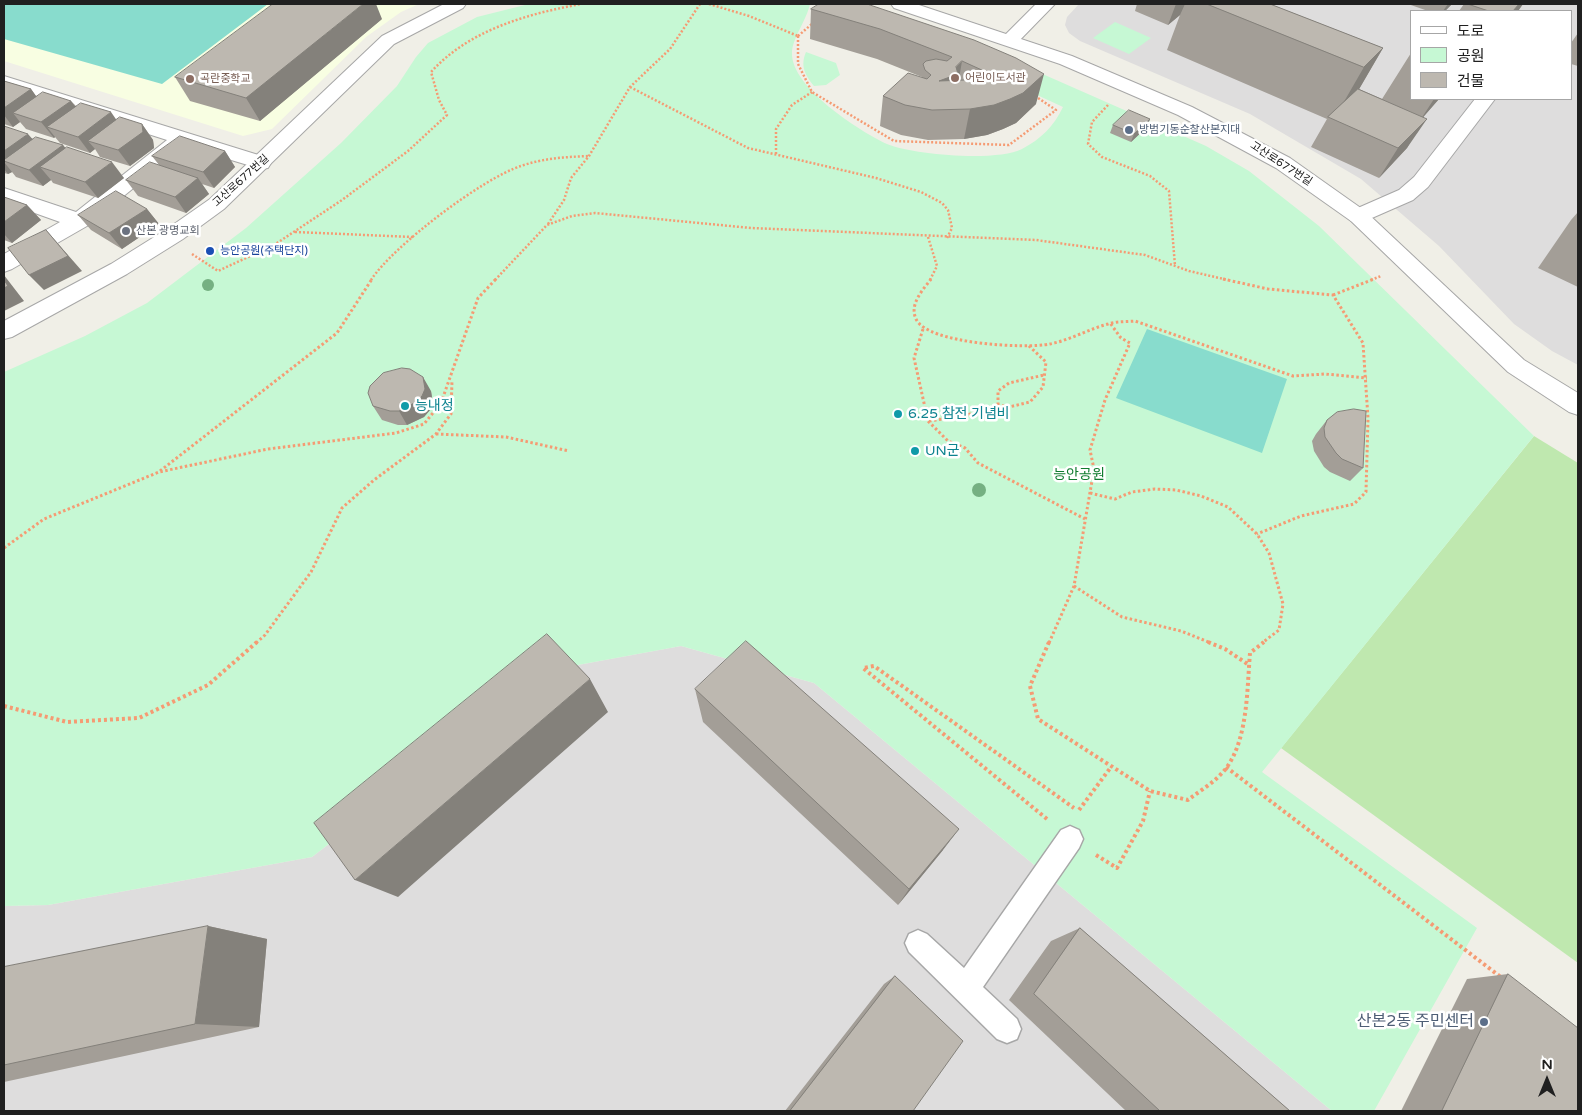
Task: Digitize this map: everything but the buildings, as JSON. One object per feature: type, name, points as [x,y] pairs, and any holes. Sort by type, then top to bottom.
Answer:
[{"type":"street","name":"고산로677번길","points":[[4,331],[119,269],[175,234],[217,204],[388,40],[456,4]]},
{"type":"street","name":"고산로677번길","points":[[900,4],[1010,40],[1127,85],[1248,143],[1283,163],[1358,216],[1516,366],[1578,405]]},
{"type":"street","points":[[1010,40],[1046,4]]},
{"type":"street","points":[[4,82],[261,163]]},
{"type":"street","points":[[1358,216],[1406,195],[1421,182],[1484,100]]},
{"type":"street","points":[[4,264],[79,221],[182,138]]},
{"type":"street","points":[[4,195],[79,221]]},
{"type":"street","points":[[965,990],[1070,839]]},
{"type":"street","points":[[918,943],[1007,1029]]},
{"type":"path","points":[[218,270],[274,245],[342,200],[408,151],[447,115],[439,100],[431,72],[438,62],[450,52],[510,23],[537,13],[581,4]]},
{"type":"path","points":[[4,548],[44,519],[159,472],[268,449],[396,433],[424,424],[441,403],[452,377],[478,298],[548,225],[564,200],[571,178],[589,156],[630,87],[670,48],[700,4]]},
{"type":"path","points":[[709,4],[749,16],[798,36]]},
{"type":"path","points":[[817,20],[798,36],[798,64],[812,92],[894,141],[1009,145],[1056,110],[1033,95]]},
{"type":"path","points":[[1127,85],[1092,122],[1088,144],[1102,157],[1150,176],[1169,191],[1175,266]]},
{"type":"path","points":[[630,87],[748,148],[876,178],[921,192],[942,203],[948,210],[952,228],[946,238]]},
{"type":"path","points":[[776,154],[776,129],[792,105],[812,92]]},
{"type":"path","points":[[159,472],[337,333],[381,265],[457,202],[488,182],[520,166],[556,158],[589,156]]},
{"type":"path","points":[[548,225],[572,216],[595,213],[751,228],[946,238],[1036,240],[1145,255],[1175,266],[1268,289],[1333,295],[1409,264]]},
{"type":"path","points":[[294,232],[414,237]]},
{"type":"path","points":[[928,237],[937,267],[931,282],[920,292],[915,304],[915,318],[923,329],[955,339],[1028,345],[1050,344],[1067,340],[1110,323],[1135,321],[1293,376],[1325,374],[1367,378]]},
{"type":"path","points":[[1257,534],[1301,516],[1354,504],[1366,492],[1367,378],[1363,343],[1333,295]]},
{"type":"path","points":[[1090,493],[1115,499],[1147,490],[1176,490],[1201,496],[1228,507],[1257,534],[1269,553],[1283,604],[1278,630],[1250,653],[1244,712],[1235,745],[1226,767],[1188,800],[1150,791],[1038,719],[1030,686],[1074,586],[1094,469],[1090,450],[1105,400],[1130,344],[1121,338],[1110,323]]},
{"type":"path","points":[[923,329],[914,358],[928,421],[948,440],[965,448],[978,463],[1084,519]]},
{"type":"path","points":[[928,421],[964,416],[998,405],[1009,407],[1030,402],[1044,387],[1046,362],[1028,345]]},
{"type":"path","points":[[998,405],[998,391],[1009,383],[1044,375]]},
{"type":"path","points":[[4,706],[67,722],[139,718],[208,684],[265,635],[311,572],[342,508],[374,480],[436,434],[451,414],[452,377]]},
{"type":"path","points":[[436,434],[506,437],[569,452]]},
{"type":"path","points":[[1074,586],[1122,617],[1181,631],[1225,649],[1249,665]]},
{"type":"path","points":[[1111,766],[1078,811],[874,666],[864,668],[1070,839],[1117,868],[1143,821],[1150,791]]},
{"type":"path","points":[[1226,767],[1511,984]]},
{"type":"shaded area","name":"곡란중학교","points":[[4,4],[419,4],[401,12],[366,37],[272,129],[243,136],[4,61]]},
{"type":"shaded area","points":[[4,4],[268,4],[162,84],[4,39]]},
{"type":"shaded area","points":[[1079,4],[1578,4],[1578,365],[1552,351],[1514,324],[1439,246],[1361,179],[1250,114],[1080,41],[1069,33],[1065,25],[1067,17]]},
{"type":"shaded area","points":[[1147,329],[1287,379],[1262,453],[1116,398]]},
{"type":"shaded area","points":[[681,646],[814,683],[1332,1111],[4,1111],[4,906],[48,905],[312,857],[556,669]]},
{"type":"green space","name":"능안공원","points":[[529,4],[810,4],[794,42],[792,53],[795,66],[802,80],[814,93],[844,118],[875,138],[899,148],[935,154],[975,156],[1010,153],[1022,149],[1035,141],[1051,126],[1063,107],[1022,88],[1038,72],[1206,146],[1249,171],[1319,226],[1534,436],[1262,772],[1477,928],[1374,1111],[1332,1111],[814,683],[681,646],[556,669],[312,857],[48,905],[4,906],[4,372],[85,336],[147,303],[246,228],[341,143],[397,86],[416,57],[428,43],[477,17]]},
{"type":"green space","points":[[1115,22],[1151,38],[1129,54],[1093,38]]},
{"type":"green space","points":[[806,52],[836,63],[840,75],[826,85],[814,86],[804,70],[803,62]]},
{"type":"green space","points":[[1534,436],[1578,463],[1578,963],[1281,748]]},
{"type":"place","name":"어린이도서관","points":[[955,78]]},
{"type":"place","name":"곡란중학교","points":[[190,79]]},
{"type":"place","name":"방범기동순찰산본지대","points":[[1129,130]]},
{"type":"place","name":"산본 광명교회","points":[[126,231]]},
{"type":"place","name":"능안공원(주택단지)","points":[[210,251]]},
{"type":"place","name":"능내정","points":[[405,406]]},
{"type":"place","name":"6.25 참전 기념비","points":[[898,414]]},
{"type":"place","name":"UN군","points":[[915,451]]},
{"type":"place","name":"산본2동 주민센터","points":[[1484,1022]]}]
